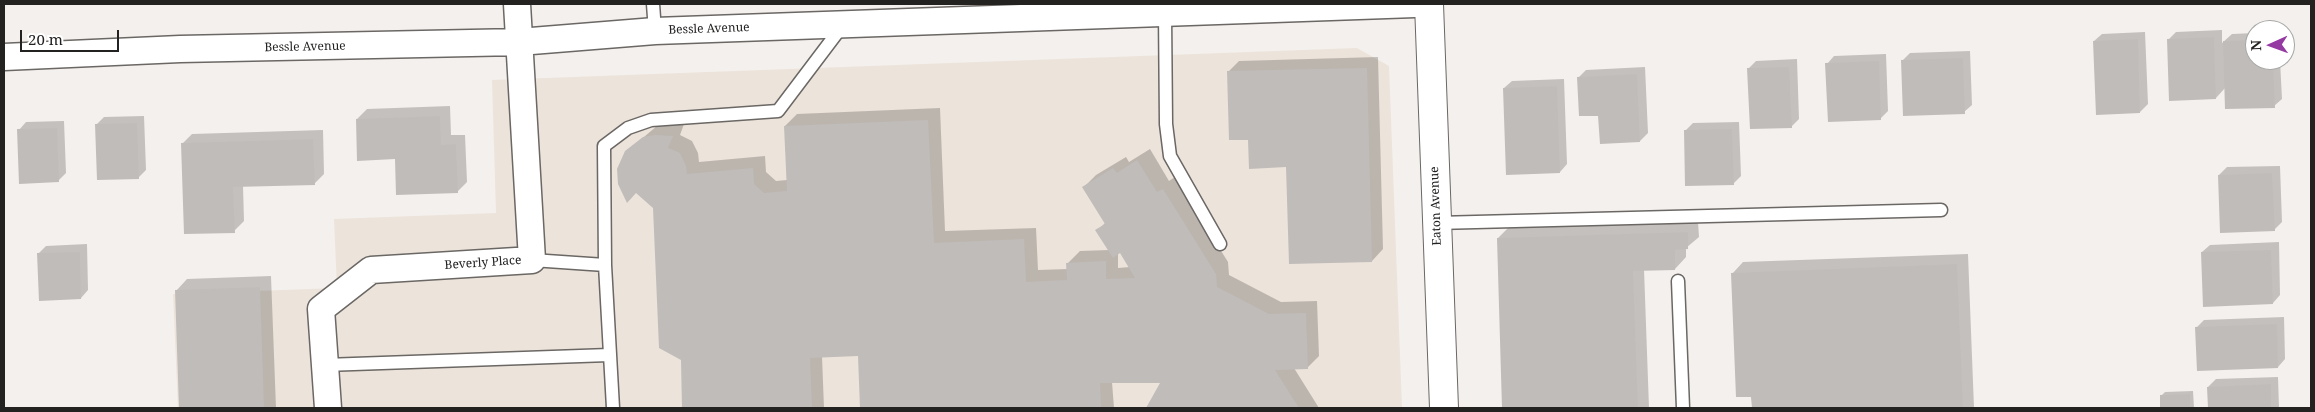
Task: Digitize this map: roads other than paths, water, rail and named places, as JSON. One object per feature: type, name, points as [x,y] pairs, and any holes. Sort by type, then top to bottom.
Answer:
[{"type":"street","name":"Beverly Place","points":[[328,408],[321,309],[371,270],[532,260],[517,4]]},
{"type":"street","name":"Bessle Avenue","points":[[4,57],[180,50],[519,42],[655,31],[844,24],[1062,10],[1165,13],[1415,4]]},
{"type":"street","name":"Eaton Avenue","points":[[1429,4],[1444,408]]},
{"type":"lane","points":[[654,4],[655,31]]},
{"type":"lane","points":[[1165,13],[1166,124],[1170,156],[1220,244]]},
{"type":"lane","points":[[613,408],[605,265],[604,146],[628,128],[651,120],[778,111],[844,24]]},
{"type":"lane","points":[[1437,223],[1941,210]]},
{"type":"lane","points":[[532,260],[605,265]]},
{"type":"lane","points":[[1678,281],[1683,408]]},
{"type":"lane","points":[[325,365],[610,355]]}]
